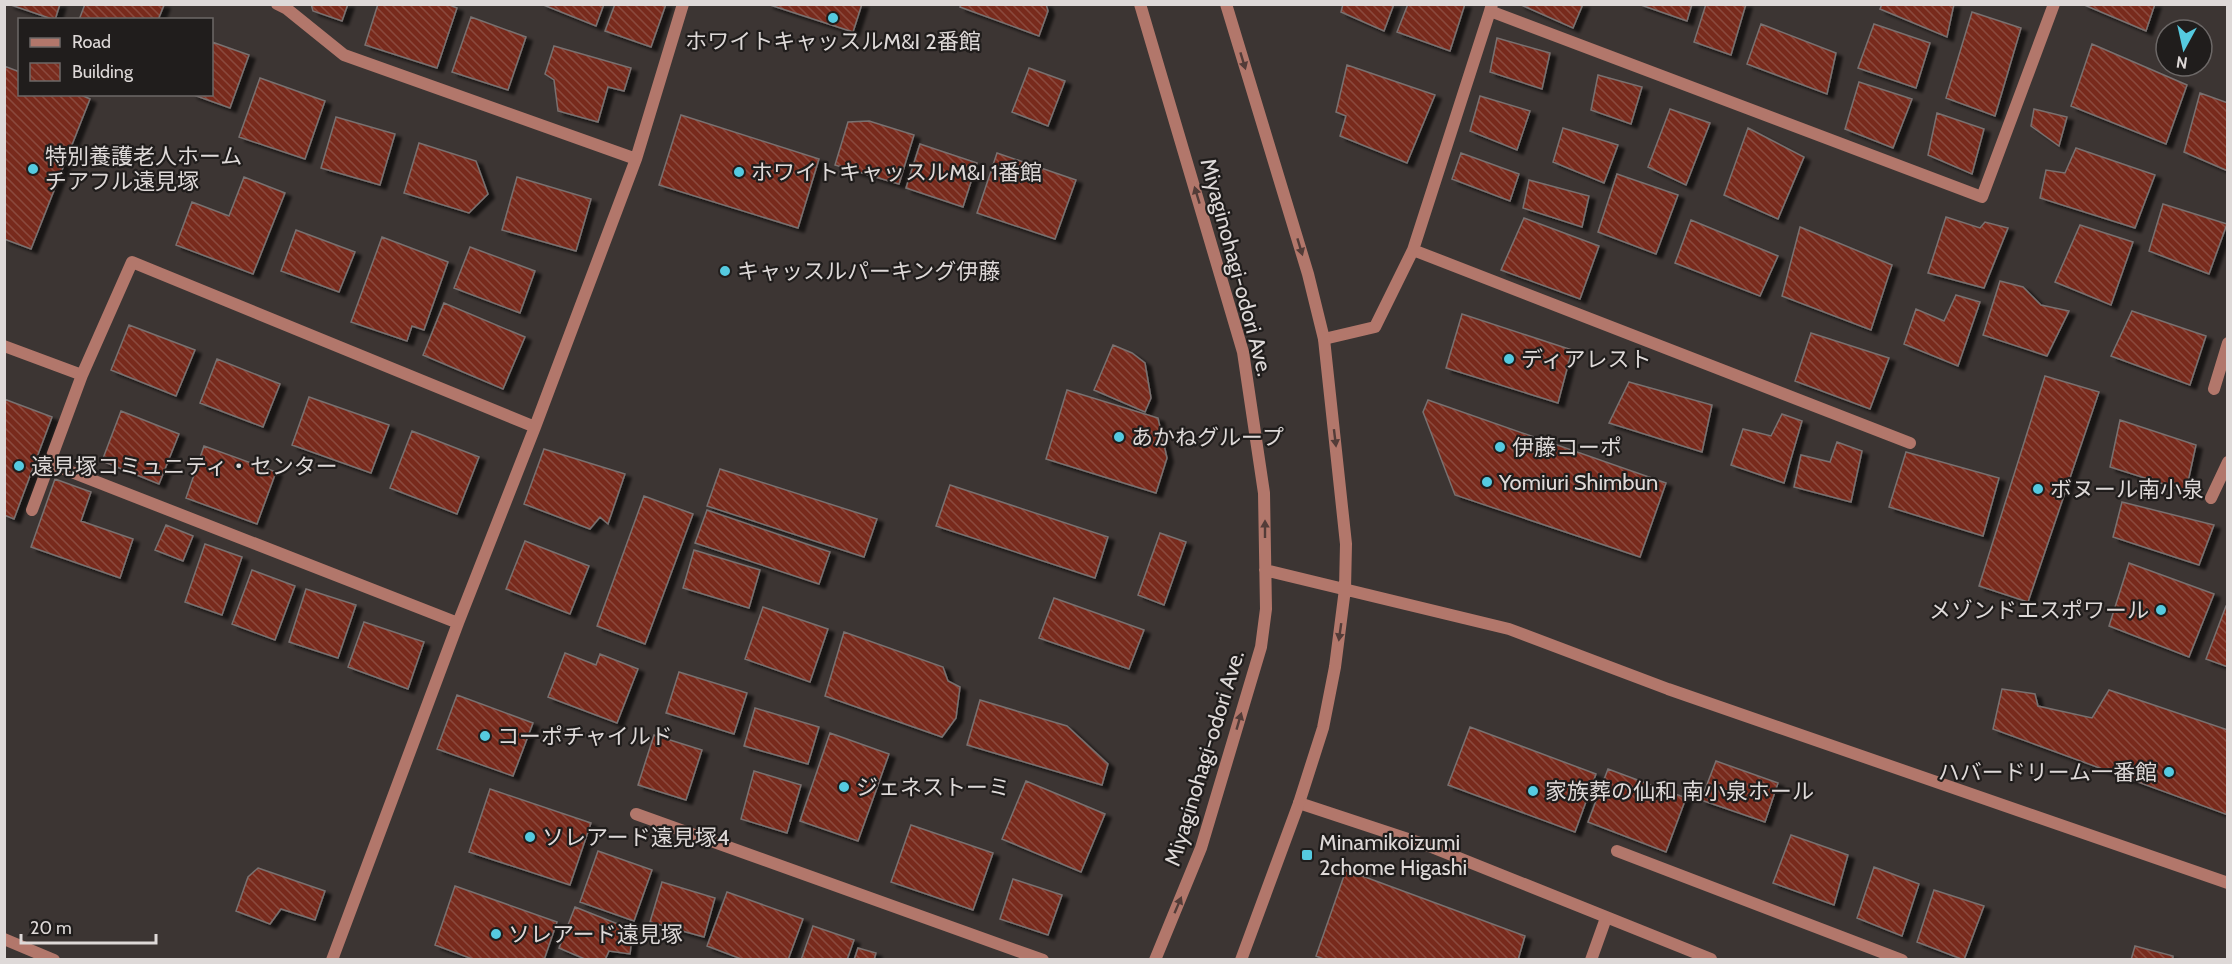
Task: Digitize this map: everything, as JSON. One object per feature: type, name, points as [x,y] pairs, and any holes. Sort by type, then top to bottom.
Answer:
[{"type":"street","points":[[277,4],[287,9],[344,55],[636,159]]},
{"type":"street","points":[[332,960],[636,159],[683,4]]},
{"type":"street","name":"Miyaginohagi-odori Ave.","points":[[1140,4],[1243,352],[1264,493],[1266,609],[1261,647],[1201,848],[1155,960]]},
{"type":"street","points":[[1226,4],[1308,274],[1324,339],[1346,544],[1345,589],[1335,667],[1323,728],[1299,803],[1241,960]]},
{"type":"street","points":[[1324,339],[1375,327],[1413,250],[1491,8],[1982,197],[2054,4]]},
{"type":"street","points":[[1413,250],[1910,443]]},
{"type":"street","points":[[32,510],[51,464],[82,375],[132,262],[536,427]]},
{"type":"street","points":[[2214,389],[2228,343]]},
{"type":"street","points":[[4,346],[82,375]]},
{"type":"street","points":[[2211,498],[2228,462]]},
{"type":"street","points":[[51,464],[458,623]]},
{"type":"street","points":[[1265,570],[1509,629],[1668,689],[2228,883]]},
{"type":"street","points":[[1299,803],[1429,846],[1711,959]]},
{"type":"street","points":[[636,814],[1043,960]]},
{"type":"street","points":[[1617,851],[1902,960]]},
{"type":"street","points":[[1591,960],[1606,918]]},
{"type":"street","points":[[4,939],[54,960]]},
{"type":"building","points":[[8,4],[60,4],[56,18],[49,18]]},
{"type":"building","points":[[85,4],[164,5],[159,18],[80,18]]},
{"type":"building","points":[[311,4],[348,4],[342,21],[313,11]]},
{"type":"building","points":[[378,4],[447,4],[457,8],[437,68],[365,45]]},
{"type":"building","points":[[541,4],[604,4],[596,26]]},
{"type":"building","points":[[615,4],[666,4],[651,47],[605,31]]},
{"type":"building","name":"ホワイトキャッスルM&I 2番館","points":[[767,4],[862,4],[853,32]]},
{"type":"building","points":[[961,4],[1046,4],[1048,11],[1039,36],[960,7]]},
{"type":"building","points":[[1343,4],[1394,4],[1384,31],[1341,12]]},
{"type":"building","points":[[1408,4],[1465,4],[1450,51],[1397,32]]},
{"type":"building","points":[[1519,4],[1583,4],[1573,28]]},
{"type":"building","points":[[1638,4],[1692,4],[1687,21]]},
{"type":"building","points":[[1706,4],[1746,4],[1731,55],[1694,42]]},
{"type":"building","points":[[1882,4],[1954,4],[1947,37],[1880,9]]},
{"type":"building","points":[[2082,4],[2155,4],[2146,31]]},
{"type":"building","points":[[1972,12],[2021,28],[1995,116],[1946,98]]},
{"type":"building","points":[[471,17],[526,37],[508,90],[452,72]]},
{"type":"building","points":[[1761,24],[1836,53],[1827,94],[1747,64]]},
{"type":"building","points":[[1874,24],[1930,43],[1916,88],[1858,68]]},
{"type":"building","points":[[1497,38],[1550,53],[1542,89],[1490,72]]},
{"type":"building","points":[[213,42],[249,55],[230,108],[197,96],[213,96]]},
{"type":"building","points":[[2092,44],[2154,71],[2154,78],[2171,78],[2187,85],[2166,144],[2071,106]]},
{"type":"building","points":[[554,46],[631,68],[624,91],[608,87],[598,122],[558,111],[554,80],[545,74]]},
{"type":"building","points":[[1347,65],[1435,95],[1407,163],[1340,136],[1346,116],[1336,112]]},
{"type":"building","name":"特別養護老人ホーム チアフル遠見塚","points":[[4,66],[18,71],[18,96],[83,96],[90,99],[31,249],[4,239]]},
{"type":"building","points":[[1029,68],[1065,81],[1048,126],[1012,112]]},
{"type":"building","points":[[1598,75],[1642,87],[1631,124],[1591,110]]},
{"type":"building","points":[[260,78],[325,101],[305,159],[239,137]]},
{"type":"building","points":[[1859,82],[1912,99],[1893,148],[1845,129]]},
{"type":"building","points":[[2200,93],[2228,103],[2228,171],[2184,152]]},
{"type":"building","points":[[1480,96],[1530,111],[1517,150],[1470,131]]},
{"type":"building","points":[[1670,109],[1710,123],[1686,185],[1648,167]]},
{"type":"building","points":[[2034,109],[2067,117],[2059,146],[2031,126]]},
{"type":"building","points":[[1937,113],[1984,129],[1972,174],[1928,155]]},
{"type":"building","name":"ホワイトキャッスルM&I 1番館","points":[[681,115],[819,159],[798,228],[659,185]]},
{"type":"building","points":[[336,117],[395,134],[380,185],[321,168]]},
{"type":"building","points":[[869,121],[914,135],[899,184],[835,165],[848,122]]},
{"type":"building","points":[[1563,128],[1618,145],[1604,183],[1553,162]]},
{"type":"building","points":[[1748,128],[1804,157],[1778,219],[1724,195]]},
{"type":"building","points":[[419,143],[476,161],[488,194],[469,213],[404,193]]},
{"type":"building","points":[[920,144],[977,163],[963,207],[906,188]]},
{"type":"building","points":[[2076,148],[2155,175],[2135,228],[2040,198],[2046,170],[2065,173]]},
{"type":"building","points":[[997,153],[1076,180],[1055,239],[977,213]]},
{"type":"building","points":[[1461,153],[1519,174],[1510,201],[1452,179]]},
{"type":"building","points":[[1617,174],[1678,195],[1656,254],[1598,232]]},
{"type":"building","points":[[244,177],[285,193],[253,274],[176,245],[192,202],[229,216]]},
{"type":"building","points":[[517,177],[591,199],[576,251],[502,230]]},
{"type":"building","points":[[1529,180],[1589,196],[1582,227],[1523,208]]},
{"type":"building","points":[[2163,204],[2227,224],[2209,274],[2149,251]]},
{"type":"building","points":[[1946,217],[1980,228],[1985,222],[2008,228],[1984,288],[1928,273]]},
{"type":"building","points":[[1524,218],[1599,246],[1580,299],[1501,270]]},
{"type":"building","points":[[1691,220],[1778,256],[1760,296],[1675,263]]},
{"type":"building","points":[[2080,225],[2133,242],[2111,305],[2055,282]]},
{"type":"building","points":[[1800,227],[1892,265],[1871,330],[1782,296]]},
{"type":"building","points":[[296,230],[355,252],[339,292],[281,271]]},
{"type":"building","points":[[382,237],[448,262],[424,330],[412,326],[407,341],[351,322]]},
{"type":"building","points":[[470,247],[535,271],[520,313],[454,288]]},
{"type":"building","points":[[2000,281],[2023,287],[2041,305],[2069,311],[2047,356],[1983,335]]},
{"type":"building","points":[[1956,295],[1980,302],[1958,366],[1904,344],[1916,309],[1944,321]]},
{"type":"building","points":[[444,303],[525,337],[503,389],[423,355]]},
{"type":"building","points":[[2132,311],[2206,336],[2190,385],[2111,356]]},
{"type":"building","name":"ディアレスト","points":[[1462,314],[1572,350],[1558,403],[1446,368]]},
{"type":"building","points":[[129,325],[195,350],[176,396],[111,370]]},
{"type":"building","points":[[1811,333],[1889,358],[1870,409],[1795,381]]},
{"type":"building","points":[[1113,345],[1132,353],[1145,363],[1151,398],[1145,412],[1094,390]]},
{"type":"building","points":[[217,359],[280,384],[263,427],[200,403]]},
{"type":"building","name":"ボヌール南小泉","points":[[2045,376],[2099,392],[2028,602],[1979,586]]},
{"type":"building","points":[[1629,382],[1712,405],[1702,452],[1609,423]]},
{"type":"building","points":[[1067,390],[1158,418],[1167,458],[1156,493],[1046,459]]},
{"type":"building","points":[[309,397],[389,425],[371,473],[292,445]]},
{"type":"building","name":"遠見塚コミュニティ・センター","points":[[4,399],[52,417],[14,519],[4,515]]},
{"type":"building","name":"伊藤コーポ","points":[[1428,400],[1666,483],[1640,557],[1455,495],[1423,412]]},
{"type":"building","points":[[121,411],[179,434],[159,484],[102,461]]},
{"type":"building","points":[[1782,414],[1802,421],[1784,483],[1731,465],[1743,429],[1771,436]]},
{"type":"building","points":[[2120,420],[2196,445],[2186,491],[2110,467]]},
{"type":"building","points":[[412,431],[479,457],[457,514],[390,488]]},
{"type":"building","points":[[1837,442],[1862,451],[1851,502],[1794,487],[1801,455],[1830,462]]},
{"type":"building","points":[[204,446],[276,472],[257,524],[186,498]]},
{"type":"building","points":[[544,449],[625,474],[608,524],[600,517],[590,529],[524,504]]},
{"type":"building","points":[[1906,452],[1999,478],[1983,536],[1889,507]]},
{"type":"building","points":[[720,469],[877,519],[864,557],[707,506]]},
{"type":"building","points":[[55,479],[91,492],[81,521],[133,539],[120,578],[31,547]]},
{"type":"building","points":[[950,485],[1108,537],[1095,578],[936,526]]},
{"type":"building","points":[[644,496],[693,514],[645,644],[597,626]]},
{"type":"building","points":[[2122,502],[2214,525],[2199,565],[2113,537]]},
{"type":"building","points":[[707,510],[830,552],[819,584],[695,543]]},
{"type":"building","points":[[166,525],[193,536],[183,561],[155,550]]},
{"type":"building","points":[[1160,533],[1186,542],[1164,605],[1138,595]]},
{"type":"building","points":[[525,541],[589,566],[570,614],[506,589]]},
{"type":"building","points":[[205,544],[242,557],[222,615],[185,602]]},
{"type":"building","points":[[694,550],[760,570],[749,608],[683,588]]},
{"type":"building","name":"メゾンドエスポワール","points":[[2129,563],[2214,594],[2189,657],[2109,626]]},
{"type":"building","points":[[252,570],[295,586],[275,640],[232,624]]},
{"type":"building","points":[[306,589],[356,605],[338,658],[289,642]]},
{"type":"building","points":[[1054,598],[1144,630],[1129,669],[1039,638]]},
{"type":"building","points":[[2226,606],[2228,606],[2228,667],[2206,659]]},
{"type":"building","points":[[763,607],[828,629],[810,682],[745,659]]},
{"type":"building","points":[[364,622],[424,642],[408,689],[348,667]]},
{"type":"building","points":[[844,632],[943,667],[948,681],[960,687],[956,718],[942,737],[825,696]]},
{"type":"building","points":[[565,653],[596,665],[600,654],[638,669],[617,723],[548,697]]},
{"type":"building","points":[[679,672],[747,693],[734,734],[666,713]]},
{"type":"building","name":"ハバードリーム一番館","points":[[2002,689],[2035,694],[2038,706],[2092,718],[2109,690],[2228,730],[2228,815],[1993,729]]},
{"type":"building","name":"コーポチャイルド","points":[[457,695],[533,723],[513,776],[437,749]]},
{"type":"building","points":[[980,700],[1067,726],[1108,764],[1102,785],[967,745]]},
{"type":"building","points":[[755,708],[819,727],[808,764],[744,746]]},
{"type":"building","points":[[1470,727],[1596,774],[1575,832],[1448,785]]},
{"type":"building","name":"ジェネストーミ","points":[[830,733],[889,754],[858,841],[800,821]]},
{"type":"building","points":[[654,735],[702,750],[686,800],[638,785]]},
{"type":"building","points":[[1716,761],[1778,783],[1765,822],[1701,800]]},
{"type":"building","points":[[1608,769],[1686,798],[1666,852],[1588,822]]},
{"type":"building","points":[[754,771],[801,785],[787,833],[741,819]]},
{"type":"building","points":[[1026,781],[1105,814],[1081,872],[1002,839]]},
{"type":"building","name":"ソレアード遠見塚4","points":[[490,789],[591,823],[570,885],[469,852]]},
{"type":"building","points":[[911,825],[993,853],[973,910],[891,882]]},
{"type":"building","points":[[1791,835],[1848,855],[1834,905],[1773,883]]},
{"type":"building","points":[[598,851],[652,870],[634,921],[580,902]]},
{"type":"building","points":[[1874,867],[1919,884],[1902,936],[1857,918]]},
{"type":"building","points":[[258,868],[325,891],[315,920],[281,909],[270,924],[236,911],[248,877]]},
{"type":"building","points":[[1346,870],[1525,936],[1518,960],[1326,960],[1316,956]]},
{"type":"building","points":[[1013,879],[1062,895],[1048,935],[1000,919]]},
{"type":"building","points":[[662,882],[715,898],[704,937],[650,922]]},
{"type":"building","name":"ソレアード遠見塚","points":[[455,886],[557,922],[544,960],[475,960],[435,945]]},
{"type":"building","points":[[1934,890],[1984,906],[1964,960],[1917,942]]},
{"type":"building","points":[[727,892],[803,919],[788,960],[744,960],[707,946]]},
{"type":"building","points":[[575,907],[633,930],[630,954],[609,951],[605,960],[587,960],[559,948]]},
{"type":"building","points":[[813,926],[854,940],[847,960],[801,960]]},
{"type":"building","points":[[2135,946],[2173,956],[2173,960],[2131,960]]},
{"type":"building","points":[[858,948],[876,953],[874,960],[854,960]]},
{"type":"place","name":"ホワイトキャッスルM&I 2番館","points":[[833,18]]},
{"type":"place","name":"特別養護老人ホーム チアフル遠見塚","points":[[33,169]]},
{"type":"place","name":"ホワイトキャッスルM&I 1番館","points":[[739,172]]},
{"type":"place","name":"キャッスルパーキング伊藤","points":[[725,271]]},
{"type":"place","name":"ディアレスト","points":[[1509,359]]},
{"type":"place","name":"あかねグループ","points":[[1119,437]]},
{"type":"place","name":"伊藤コーポ","points":[[1500,447]]},
{"type":"place","name":"遠見塚コミュニティ・センター","points":[[19,466]]},
{"type":"place","name":"Yomiuri Shimbun","points":[[1487,482]]},
{"type":"place","name":"ボヌール南小泉","points":[[2038,489]]},
{"type":"place","name":"メゾンドエスポワール","points":[[2161,610]]},
{"type":"place","name":"コーポチャイルド","points":[[485,736]]},
{"type":"place","name":"ハバードリーム一番館","points":[[2169,772]]},
{"type":"place","name":"ジェネストーミ","points":[[844,787]]},
{"type":"place","name":"家族葬の仙和 南小泉ホール","points":[[1533,791]]},
{"type":"place","name":"ソレアード遠見塚4","points":[[530,837]]},
{"type":"place","name":"Minamikoizumi 2chome Higashi","points":[[1307,855]]},
{"type":"place","name":"ソレアード遠見塚","points":[[496,934]]}]
